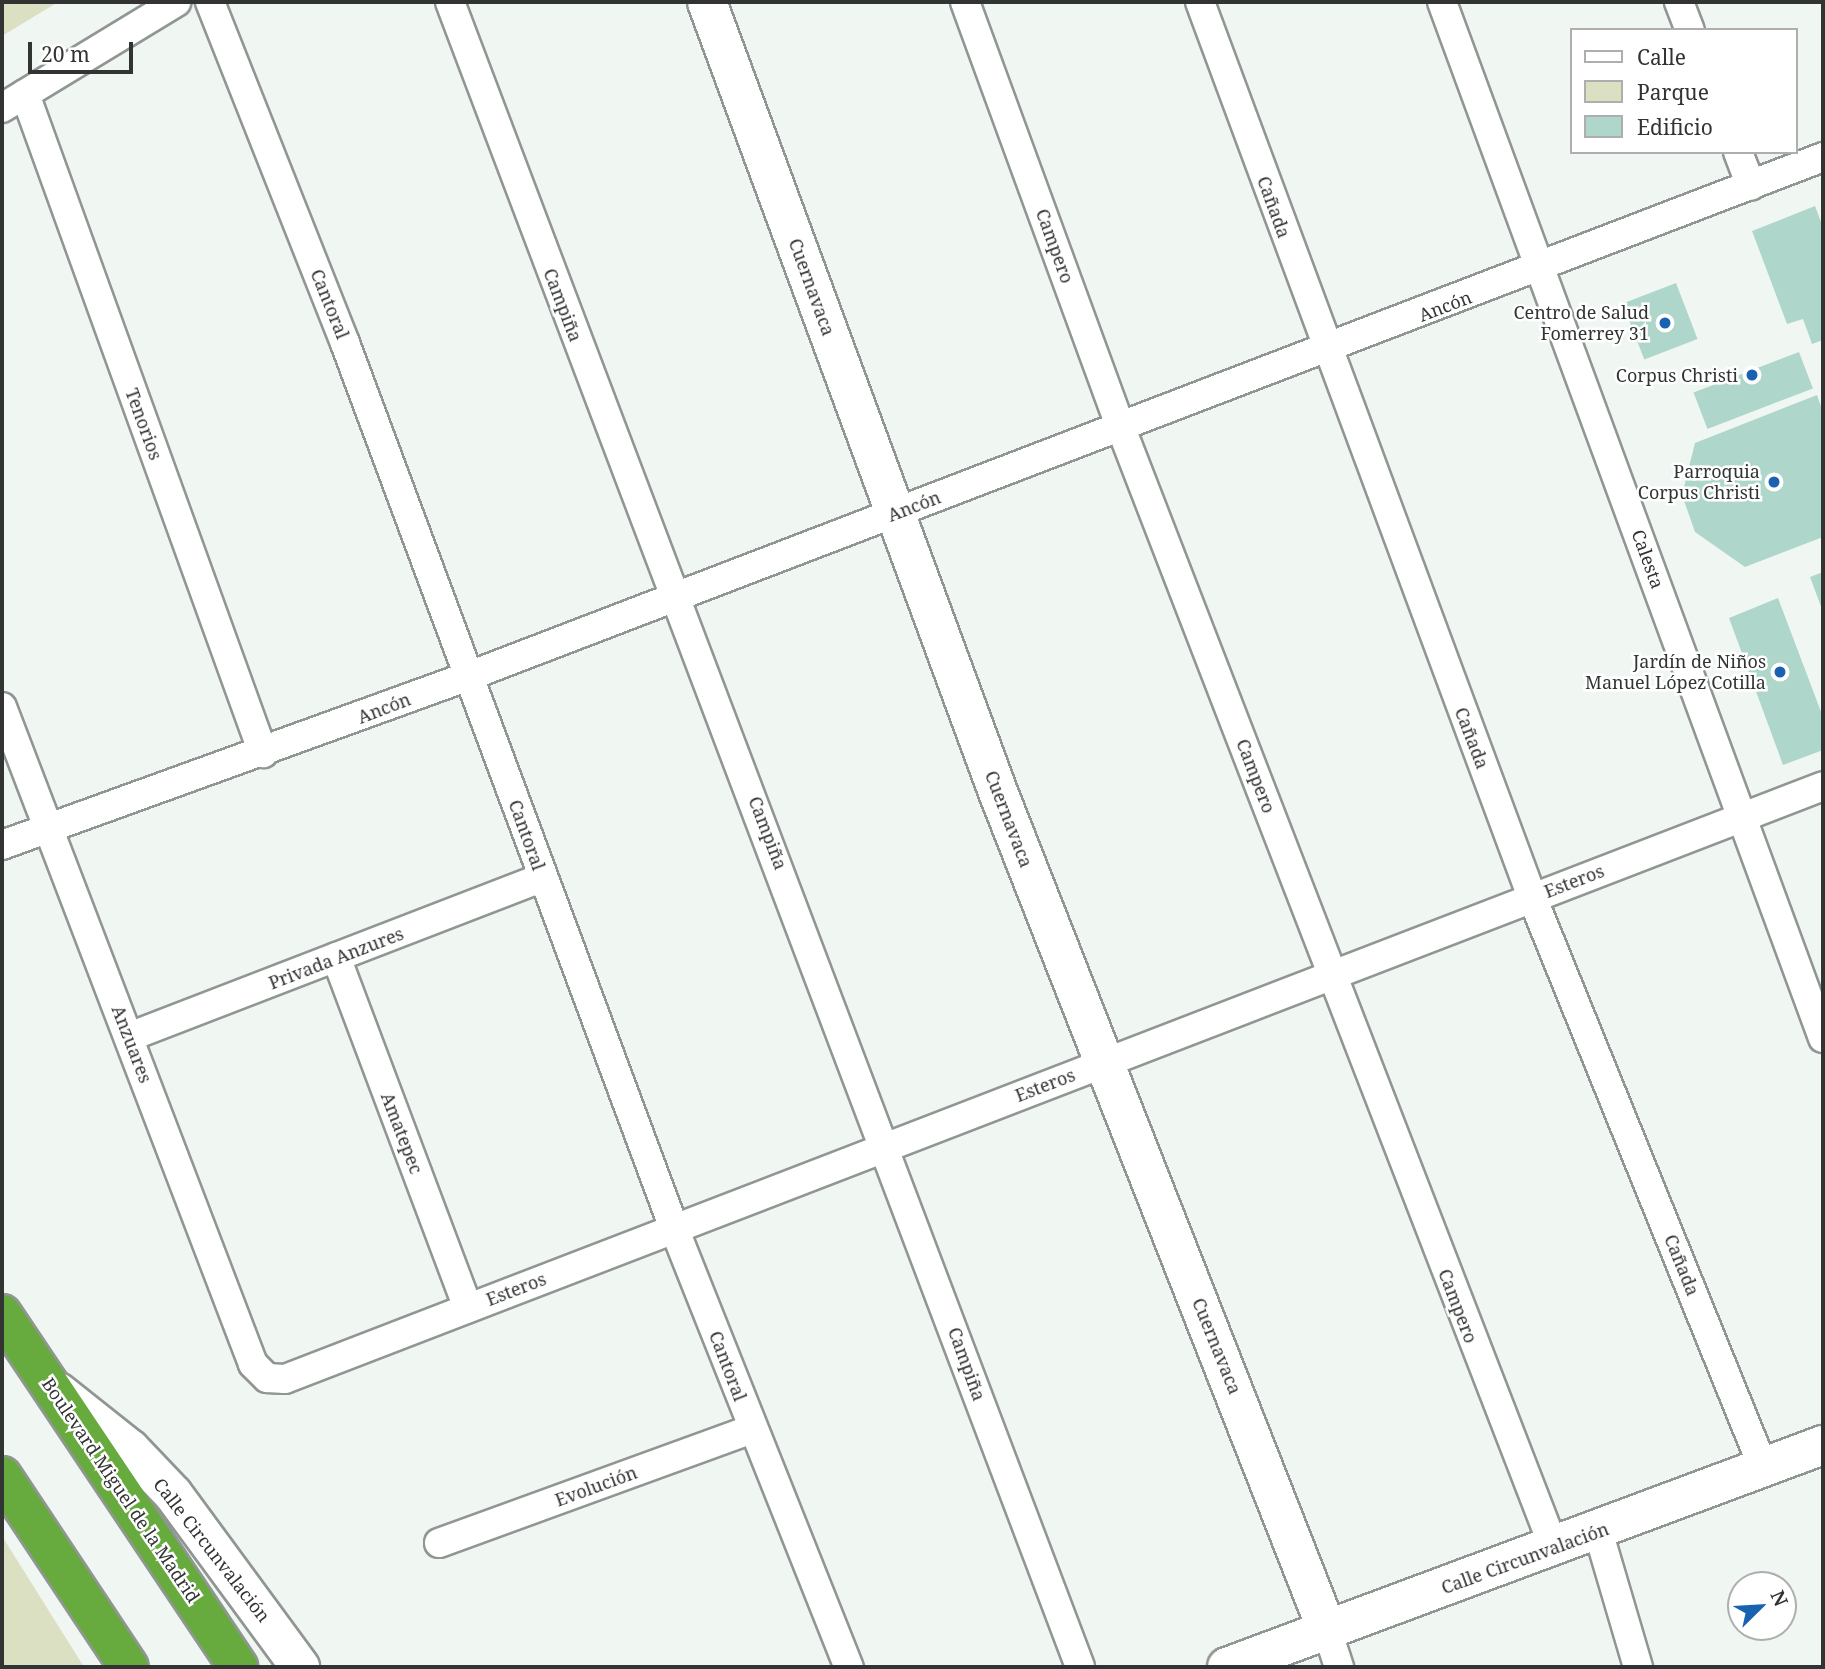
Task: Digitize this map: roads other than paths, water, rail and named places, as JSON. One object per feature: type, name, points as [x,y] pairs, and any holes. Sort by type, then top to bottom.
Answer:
[{"type":"highway","name":"Boulevard Miguel de la Madrid","points":[[2,1314],[238,1667]]},
{"type":"highway","points":[[2,1476],[129,1667]]},
{"type":"street","points":[[13,101],[176,2]]},
{"type":"street","name":"Cantoral","points":[[210,2],[470,676],[542,878],[674,1228],[849,1667]]},
{"type":"street","name":"Campiña","points":[[450,2],[1080,1667]]},
{"type":"street","name":"Cuernavaca","points":[[707,2],[895,513],[1104,1063],[1327,1630]]},
{"type":"street","name":"Campero","points":[[965,2],[1121,428],[1554,1548]]},
{"type":"street","name":"Cañada","points":[[1200,2],[1327,351],[1532,897],[1763,1467]]},
{"type":"street","name":"Calesta","points":[[1442,2],[1823,1038]]},
{"type":"street","points":[[1679,2],[1689,28]]},
{"type":"street","name":"Tenorios","points":[[13,101],[263,753]]},
{"type":"street","points":[[1739,154],[1751,186]]},
{"type":"street","name":"Ancón","points":[[2,845],[263,753],[470,676],[1541,269],[1823,157]]},
{"type":"street","name":"Anzuares","points":[[2,707],[253,1364],[267,1378]]},
{"type":"street","name":"Esteros","points":[[267,1378],[285,1379],[1823,786]]},
{"type":"street","name":"Privada Anzures","points":[[129,1037],[542,878]]},
{"type":"street","name":"Amatepec","points":[[337,957],[468,1308]]},
{"type":"street","name":"Calle Circunvalación","points":[[51,1386],[130,1449],[173,1494],[300,1667]]},
{"type":"street","name":"Evolución","points":[[439,1544],[752,1429]]},
{"type":"street","name":"Calle Circunvalación","points":[[1227,1667],[1554,1548],[1823,1446]]},
{"type":"street","points":[[1598,1531],[1638,1667]]},
{"type":"street","points":[[1327,1630],[1339,1667]]},
{"type":"place","name":"Centro de Salud Fomerrey 31","points":[[1665,323]]},
{"type":"place","name":"Corpus Christi","points":[[1752,375]]},
{"type":"place","name":"Parroquia Corpus Christi","points":[[1774,482]]},
{"type":"place","name":"Jardín de Niños Manuel López Cotilla","points":[[1780,672]]}]
